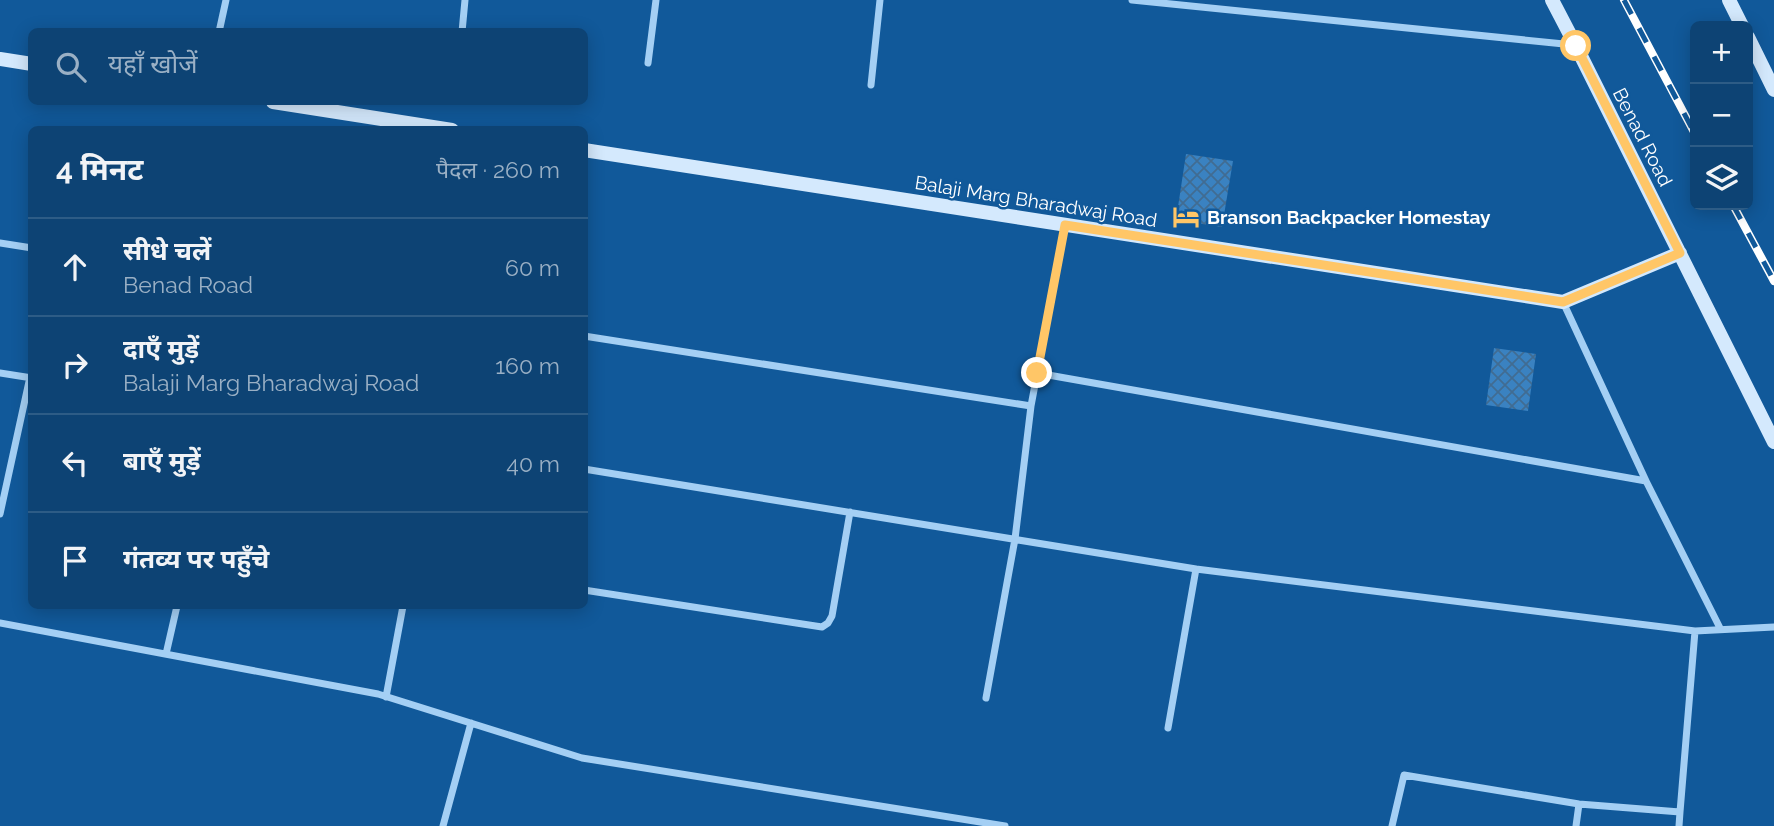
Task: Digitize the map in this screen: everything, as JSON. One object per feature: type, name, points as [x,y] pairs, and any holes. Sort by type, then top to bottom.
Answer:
[{"type":"street","points":[[220,28],[226,0]]},
{"type":"street","points":[[462,28],[465,0]]},
{"type":"street","points":[[648,63],[656,0]]},
{"type":"street","points":[[872,85],[880,0]]},
{"type":"street","points":[[1132,0],[1576,46]]},
{"type":"street","name":"Benad Road","points":[[1552,0],[1774,442]]},
{"type":"street","points":[[1729,0],[1740,21]]},
{"type":"street","points":[[1753,47],[1774,90]]},
{"type":"street","points":[[0,59],[28,63]]},
{"type":"street","points":[[292,105],[426,126]]},
{"type":"street","name":"Balaji Marg Bharadwaj Road","points":[[588,151],[1563,302]]},
{"type":"street","points":[[986,698],[1015,539],[1031,406],[1065,225]]},
{"type":"street","points":[[0,243],[28,247]]},
{"type":"street","points":[[1680,253],[1563,302],[1646,481],[1720,628]]},
{"type":"street","points":[[588,336],[1031,406]]},
{"type":"street","points":[[0,373],[28,378]]},
{"type":"street","points":[[1037,373],[1646,481]]},
{"type":"street","points":[[0,513],[28,391]]},
{"type":"street","points":[[588,470],[1196,569],[1695,631],[1774,627]]},
{"type":"street","points":[[588,591],[822,627],[828,624],[832,615],[850,512]]},
{"type":"street","points":[[1168,728],[1196,569]]},
{"type":"street","points":[[166,654],[176,609]]},
{"type":"street","points":[[386,696],[402,609]]},
{"type":"street","points":[[0,623],[386,696],[582,758],[1005,826]]},
{"type":"street","points":[[1679,826],[1695,631]]},
{"type":"street","points":[[443,826],[471,723]]},
{"type":"street","points":[[1392,826],[1404,775],[1579,804],[1680,811]]},
{"type":"street","points":[[1576,826],[1579,804]]},
{"type":"building","points":[[1186,154],[1233,161],[1222,227],[1176,220]]},
{"type":"building","points":[[1494,348],[1536,354],[1528,411],[1486,405]]},
{"type":"railway","points":[[1624,0],[1690,125]]},
{"type":"railway","points":[[1736,210],[1774,281]]},
{"type":"place","name":"Branson Backpacker Homestay","points":[[1186,217]]},
{"type":"route","points":[[1037,373],[1065,225],[1563,302],[1680,253],[1576,46]]}]
